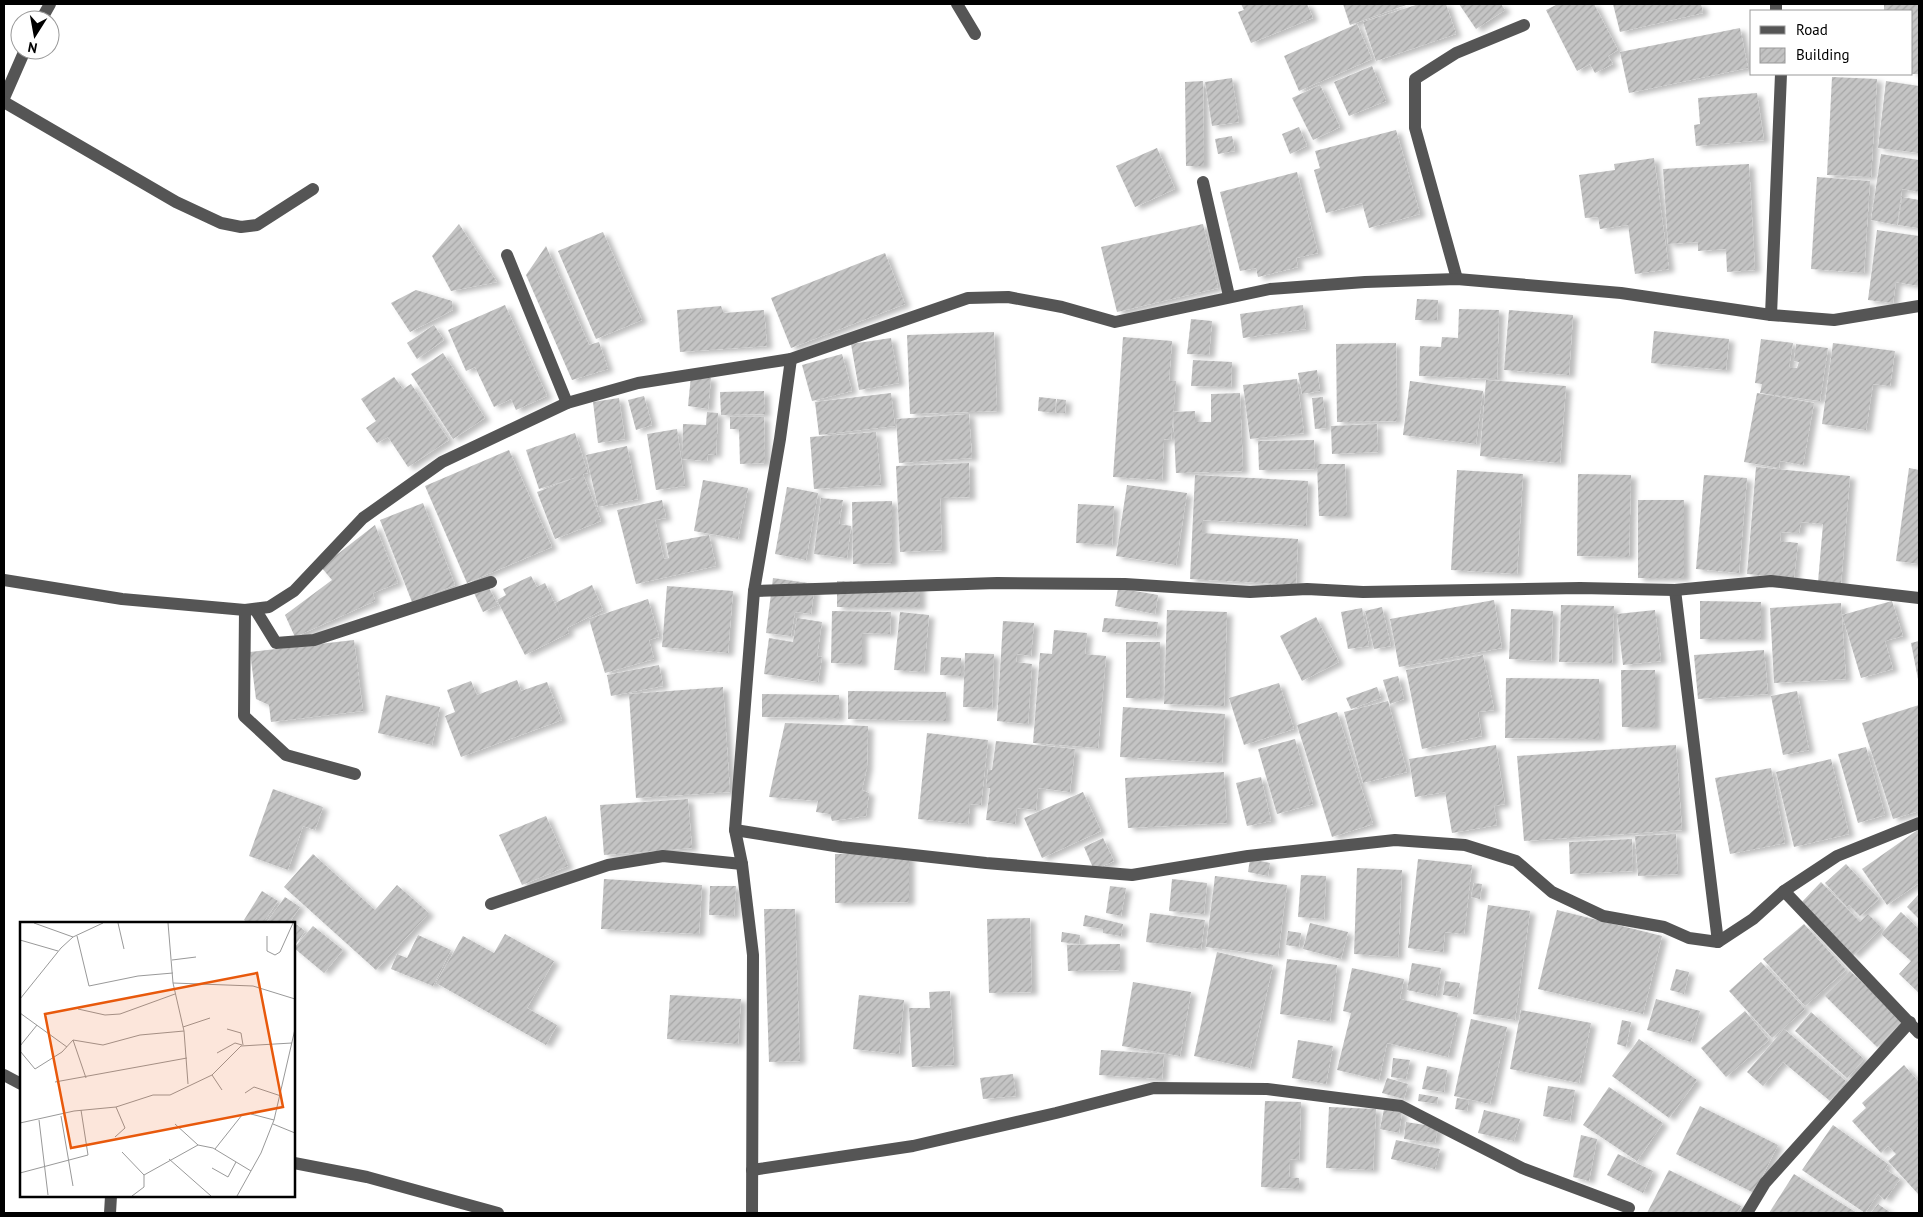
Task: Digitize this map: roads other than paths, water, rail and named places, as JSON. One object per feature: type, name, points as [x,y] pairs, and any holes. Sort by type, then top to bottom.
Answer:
[{"type":"street","points":[[957,4],[975,34]]},
{"type":"street","points":[[1458,279],[1415,128],[1415,79],[1456,53],[1524,25]]},
{"type":"street","points":[[4,98],[21,60]]},
{"type":"street","points":[[1771,315],[1781,75]]},
{"type":"street","points":[[4,102],[176,202],[221,224],[241,227],[256,225],[313,188]]},
{"type":"street","points":[[1203,182],[1229,296]]},
{"type":"street","points":[[507,255],[567,403]]},
{"type":"street","points":[[4,580],[122,599],[250,610],[268,607],[294,592],[363,518],[442,462],[567,403],[638,383],[791,359],[968,298],[1008,297],[1062,307],[1115,322],[1229,296],[1270,289],[1458,279],[1620,293],[1771,315],[1834,320],[1919,306]]},
{"type":"street","points":[[752,1213],[753,955],[742,864],[735,830],[754,591],[780,439],[791,359]]},
{"type":"street","points":[[754,591],[997,583],[1125,584],[1250,592],[1580,588],[1675,590],[1771,581],[1919,598]]},
{"type":"street","points":[[250,610],[276,643],[314,640],[491,582]]},
{"type":"street","points":[[1675,590],[1718,942]]},
{"type":"street","points":[[250,610],[244,716],[286,755],[355,774]]},
{"type":"street","points":[[735,830],[841,847],[986,863],[1132,875],[1248,856],[1395,840],[1465,845],[1516,860],[1552,892],[1603,916],[1664,927],[1689,938],[1718,942],[1753,919],[1784,891],[1837,856],[1919,823]]},
{"type":"street","points":[[491,904],[608,865],[664,856],[742,864]]},
{"type":"street","points":[[1784,891],[1919,1033]]},
{"type":"street","points":[[1747,1213],[1765,1184],[1910,1022]]},
{"type":"street","points":[[4,1075],[20,1083]]},
{"type":"street","points":[[752,1170],[913,1146],[1154,1088],[1267,1089],[1401,1106],[1522,1168],[1629,1208]]},
{"type":"street","points":[[295,1163],[367,1177],[498,1213]]},
{"type":"street","points":[[110,1197],[110,1213]]}]
